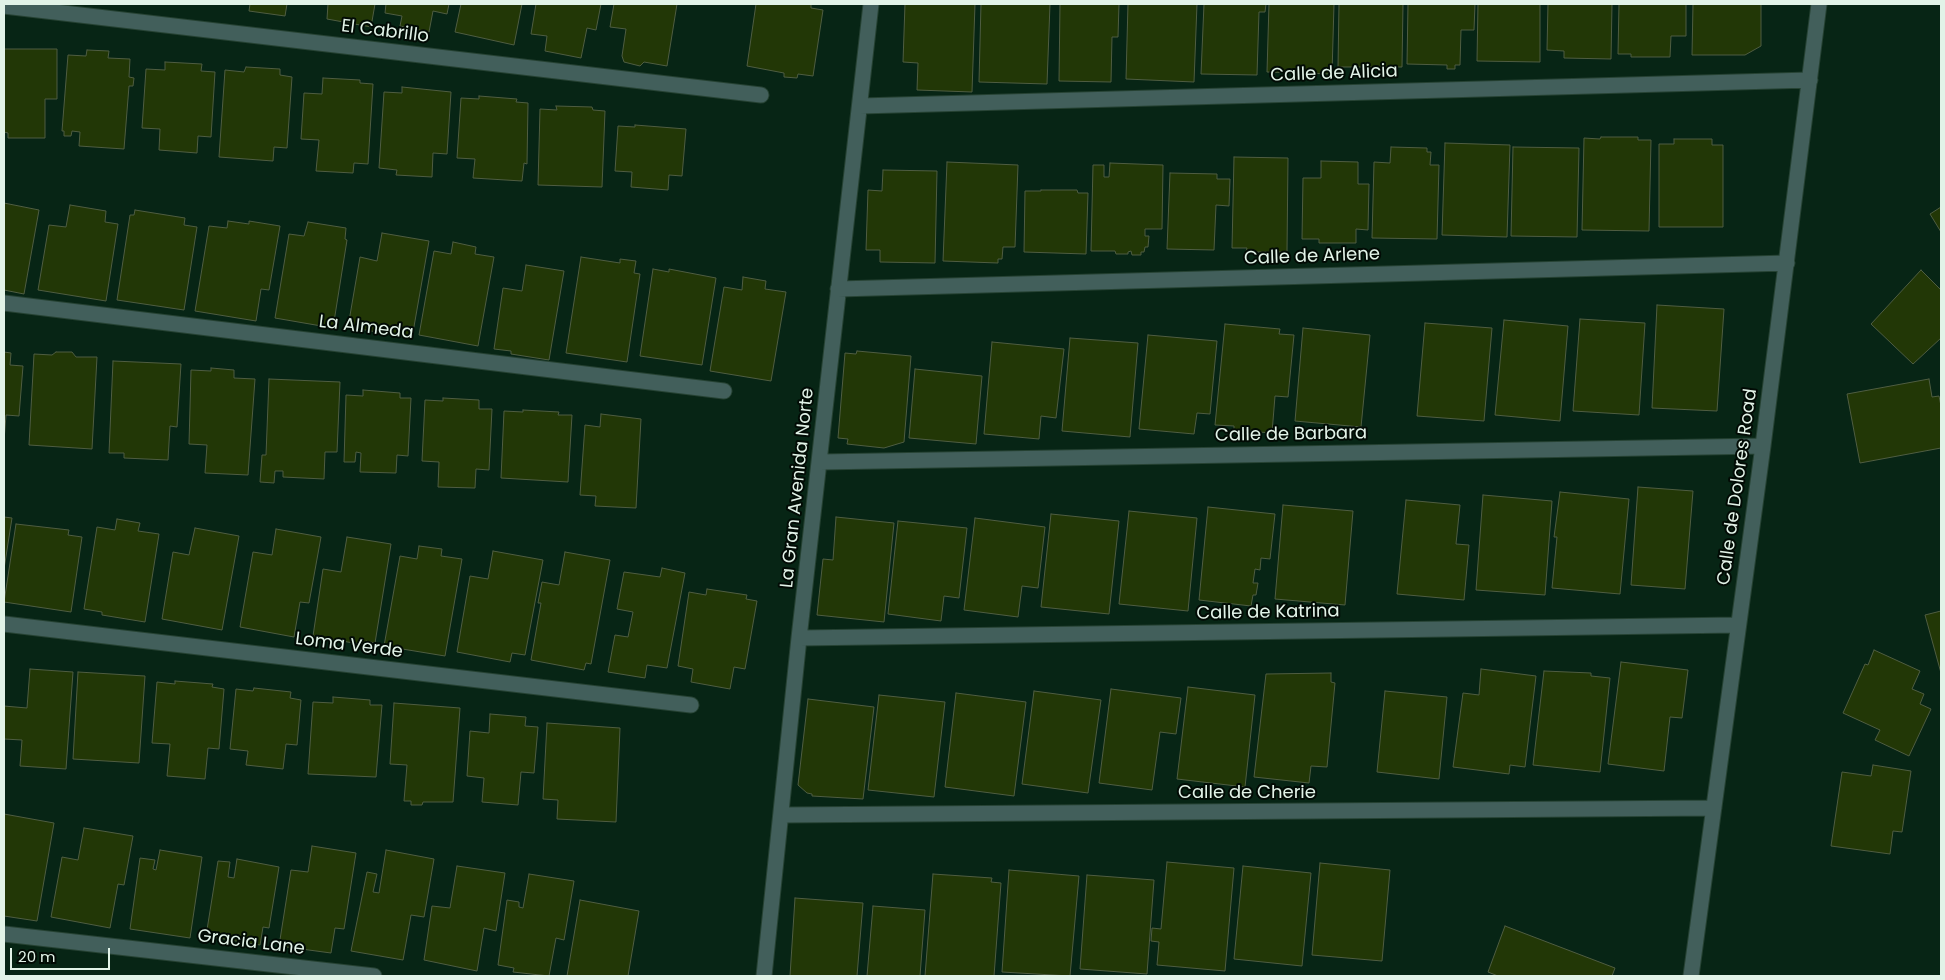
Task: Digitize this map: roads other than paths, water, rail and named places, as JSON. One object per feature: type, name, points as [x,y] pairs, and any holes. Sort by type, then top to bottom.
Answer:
[{"type":"street","name":"La Gran Avenida Norte","points":[[764,976],[799,638],[871,4]]},
{"type":"street","name":"Calle de Dolores Road","points":[[1691,976],[1737,625],[1763,446],[1819,4]]},
{"type":"street","name":"El Cabrillo","points":[[4,6],[761,95]]},
{"type":"street","name":"Calle de Alicia","points":[[860,106],[1810,80]]},
{"type":"street","name":"Calle de Arlene","points":[[838,289],[1787,263]]},
{"type":"street","name":"La Almeda","points":[[4,302],[724,391]]},
{"type":"street","name":"Calle de Barbara","points":[[820,462],[1763,446]]},
{"type":"street","name":"Loma Verde","points":[[4,624],[691,705]]},
{"type":"street","name":"Calle de Katrina","points":[[799,638],[1737,625]]},
{"type":"street","name":"Calle de Cherie","points":[[781,815],[1714,808]]},
{"type":"street","name":"Gracia Lane","points":[[4,934],[374,976]]}]
